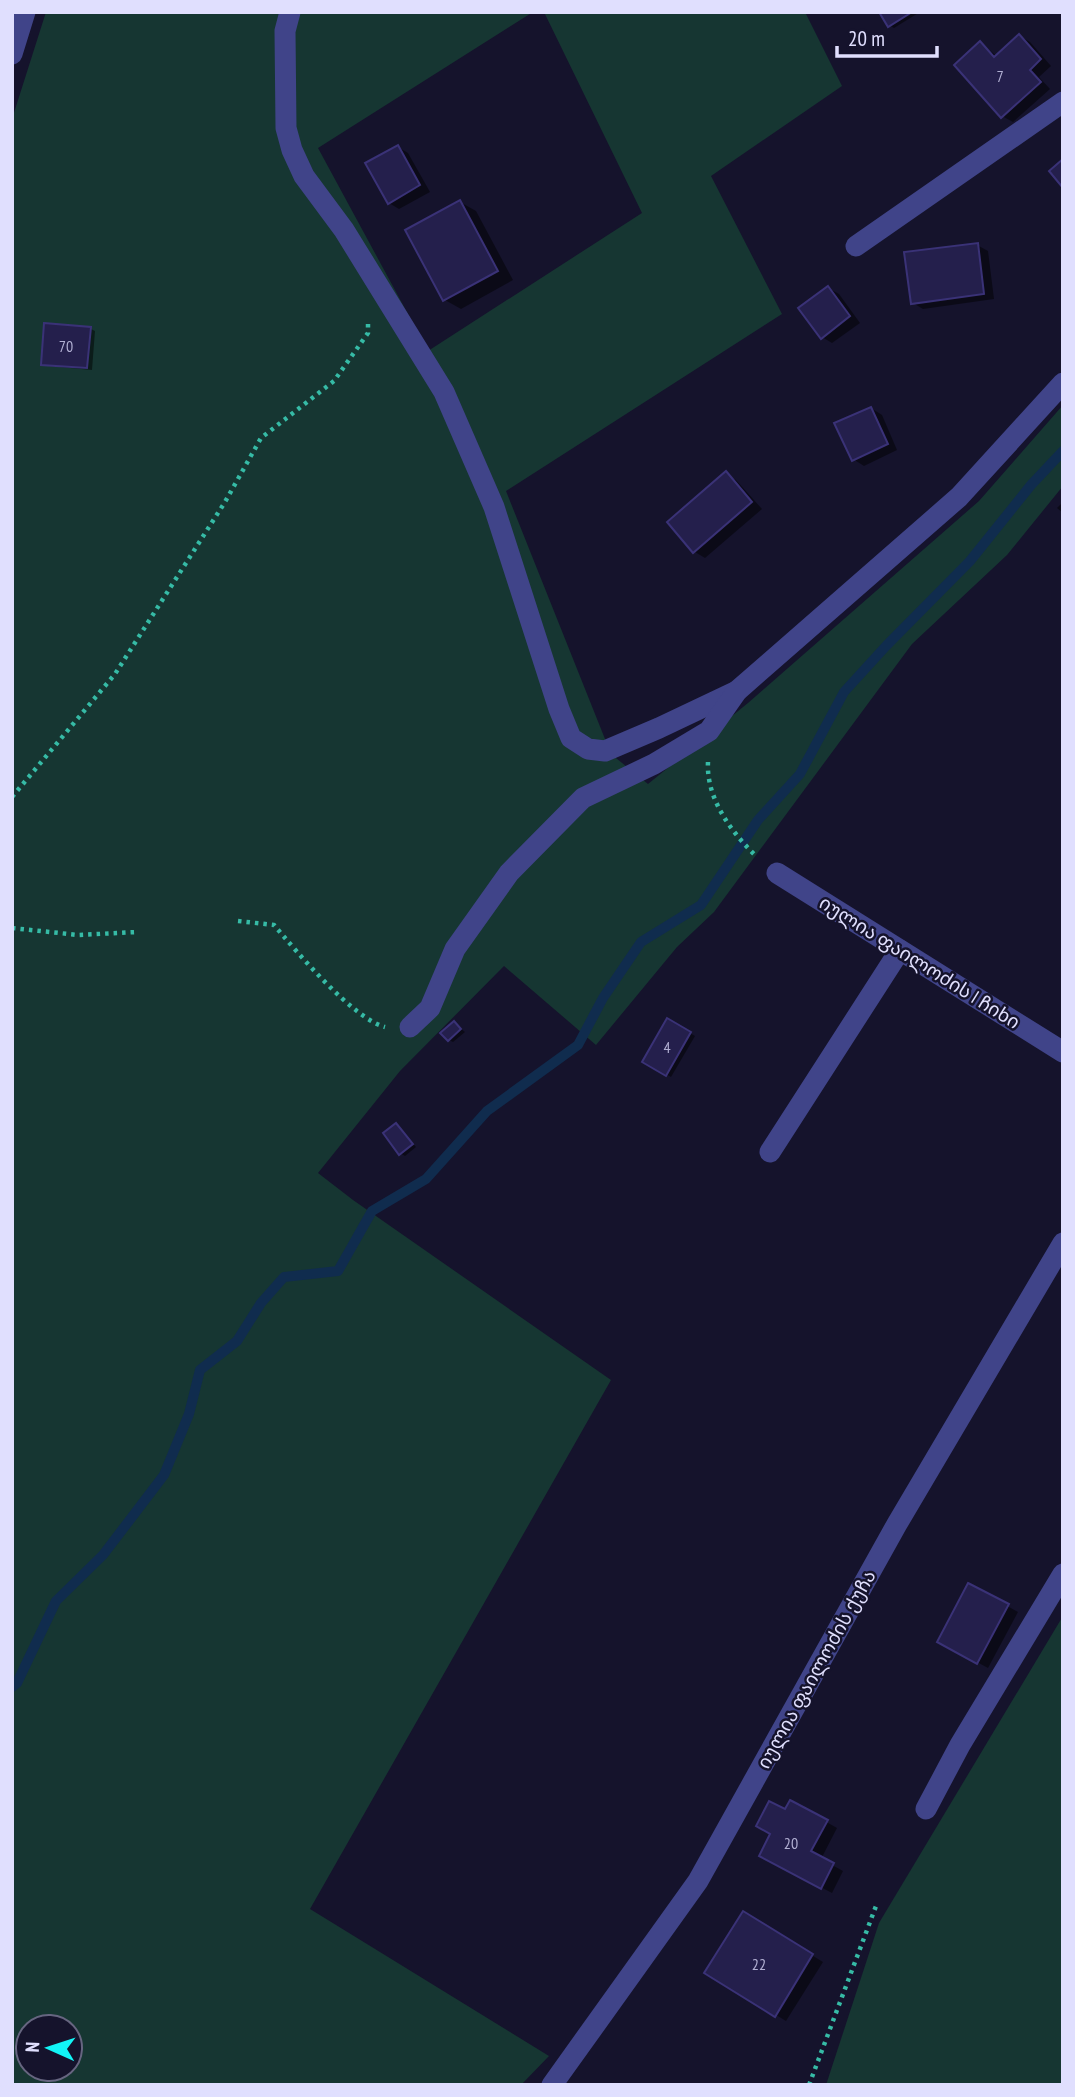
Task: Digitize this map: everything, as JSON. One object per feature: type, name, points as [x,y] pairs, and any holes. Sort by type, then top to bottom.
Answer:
[{"type":"street","points":[[12,54],[25,12]]},
{"type":"street","points":[[290,12],[285,31],[286,128],[292,150],[304,176],[344,230],[444,392],[494,507],[559,709],[571,738],[588,750],[605,751],[659,729],[737,691]]},
{"type":"street","points":[[856,246],[1063,102]]},
{"type":"street","points":[[410,1027],[430,1008],[455,949],[509,873],[583,798],[654,764],[709,732],[737,691],[959,497],[1063,383]]},
{"type":"street","name":"იულია ფაილოძის I ჩიხი","points":[[777,873],[1063,1052]]},
{"type":"street","points":[[770,1152],[900,950]]},
{"type":"street","name":"იულია ფაილოძის ქუჩა","points":[[552,2085],[698,1881],[897,1524],[1063,1242]]},
{"type":"street","points":[[926,1809],[960,1745],[1063,1574]]},
{"type":"path","points":[[12,797],[115,674],[225,502],[261,438],[334,381],[368,333],[368,321]]},
{"type":"path","points":[[709,732],[707,773],[720,811],[743,843],[777,873]]},
{"type":"path","points":[[238,921],[274,925],[298,953],[362,1016],[382,1027],[410,1027]]},
{"type":"path","points":[[12,928],[78,935],[137,932]]},
{"type":"path","points":[[809,2085],[876,1906]]},
{"type":"green space","points":[[46,12],[533,12],[318,148],[428,351],[642,213],[544,12],[805,12],[842,86],[711,176],[782,314],[506,491],[611,754],[648,784],[748,703],[979,501],[1063,405],[1063,486],[1007,555],[912,644],[714,912],[677,947],[596,1045],[504,966],[400,1071],[318,1173],[611,1380],[310,1909],[549,2056],[521,2085],[12,2085],[12,119]]},
{"type":"green space","points":[[1063,1616],[1063,2085],[826,2085],[879,1923]]},
{"type":"building","points":[[879,12],[912,12],[888,27]]},
{"type":"building","points":[[1019,34],[1041,59],[1030,70],[1041,82],[1001,118],[954,65],[980,41],[994,57]]},
{"type":"building","points":[[398,145],[420,185],[388,204],[365,163]]},
{"type":"building","points":[[1063,159],[1063,188],[1049,171]]},
{"type":"building","points":[[460,200],[498,271],[443,301],[405,230]]},
{"type":"building","points":[[978,243],[984,294],[911,304],[904,252]]},
{"type":"building","points":[[828,286],[850,316],[821,339],[798,308]]},
{"type":"building","points":[[44,323],[91,327],[87,368],[41,365]]},
{"type":"building","points":[[871,407],[888,444],[852,461],[834,423]]},
{"type":"building","points":[[726,471],[752,502],[693,553],[667,522]]},
{"type":"building","points":[[667,1018],[691,1032],[666,1076],[642,1062]]},
{"type":"building","points":[[454,1021],[461,1029],[448,1041],[440,1033]]},
{"type":"building","points":[[396,1123],[413,1144],[399,1155],[383,1133]]},
{"type":"building","points":[[968,1583],[1009,1604],[977,1664],[937,1642]]},
{"type":"building","points":[[790,1800],[828,1820],[811,1851],[834,1863],[821,1889],[759,1856],[770,1834],[756,1826],[769,1801],[785,1809]]},
{"type":"building","points":[[743,1911],[813,1954],[775,2017],[704,1973]]},
{"type":"waterway","points":[[12,1687],[17,1683],[56,1601],[103,1555],[164,1475],[189,1414],[200,1370],[237,1341],[261,1303],[284,1277],[338,1271],[372,1211],[426,1179],[487,1111],[578,1045],[603,998],[641,942],[701,905],[758,820],[800,774],[844,692],[970,561],[1031,485],[1063,451]]}]
